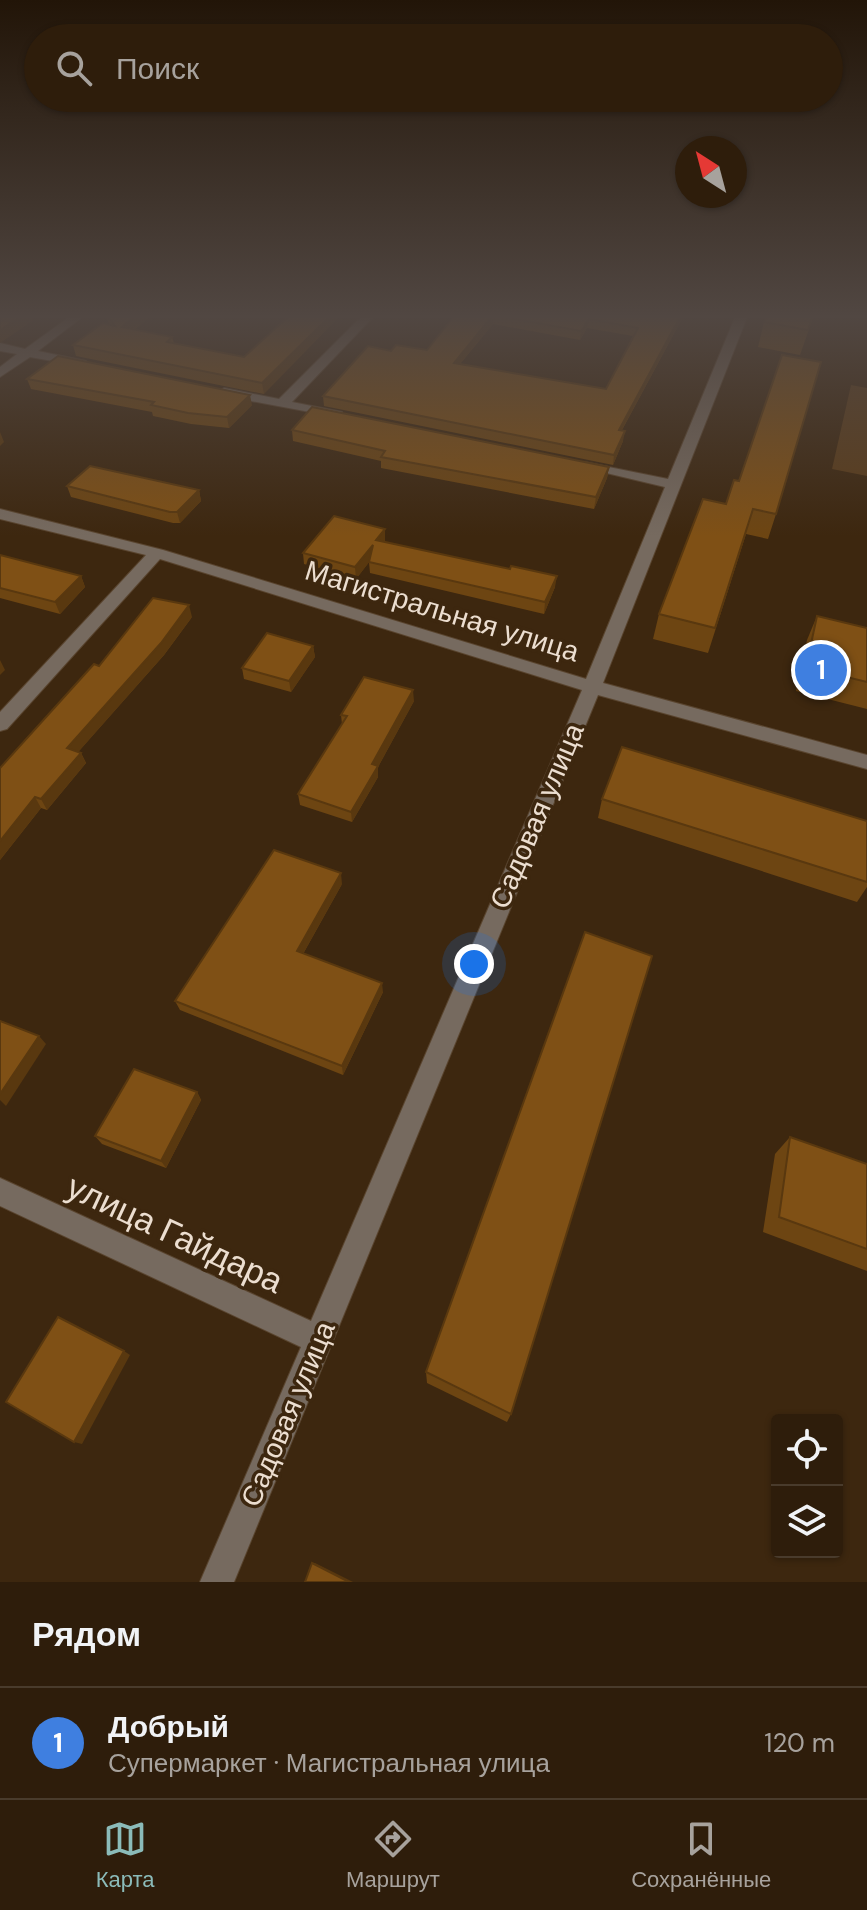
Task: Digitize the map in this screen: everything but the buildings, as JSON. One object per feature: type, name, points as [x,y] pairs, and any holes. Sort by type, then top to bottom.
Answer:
[{"type":"street","points":[[207,389],[359,420]]},
{"type":"street","points":[[282,404],[297,389]]},
{"type":"street","name":"Садовая улица","points":[[217,1582],[592,687],[713,389]]},
{"type":"street","points":[[575,464],[675,485]]},
{"type":"street","name":"Магистральная улица","points":[[0,514],[157,553],[592,687],[867,762]]},
{"type":"street","points":[[0,724],[157,553]]},
{"type":"street","name":"улица Гайдара","points":[[0,1192],[319,1340]]},
{"type":"shaded area","points":[[850,389],[867,389],[867,476],[832,469]]},
{"type":"place","name":"Добрый","points":[[821,670]]}]
